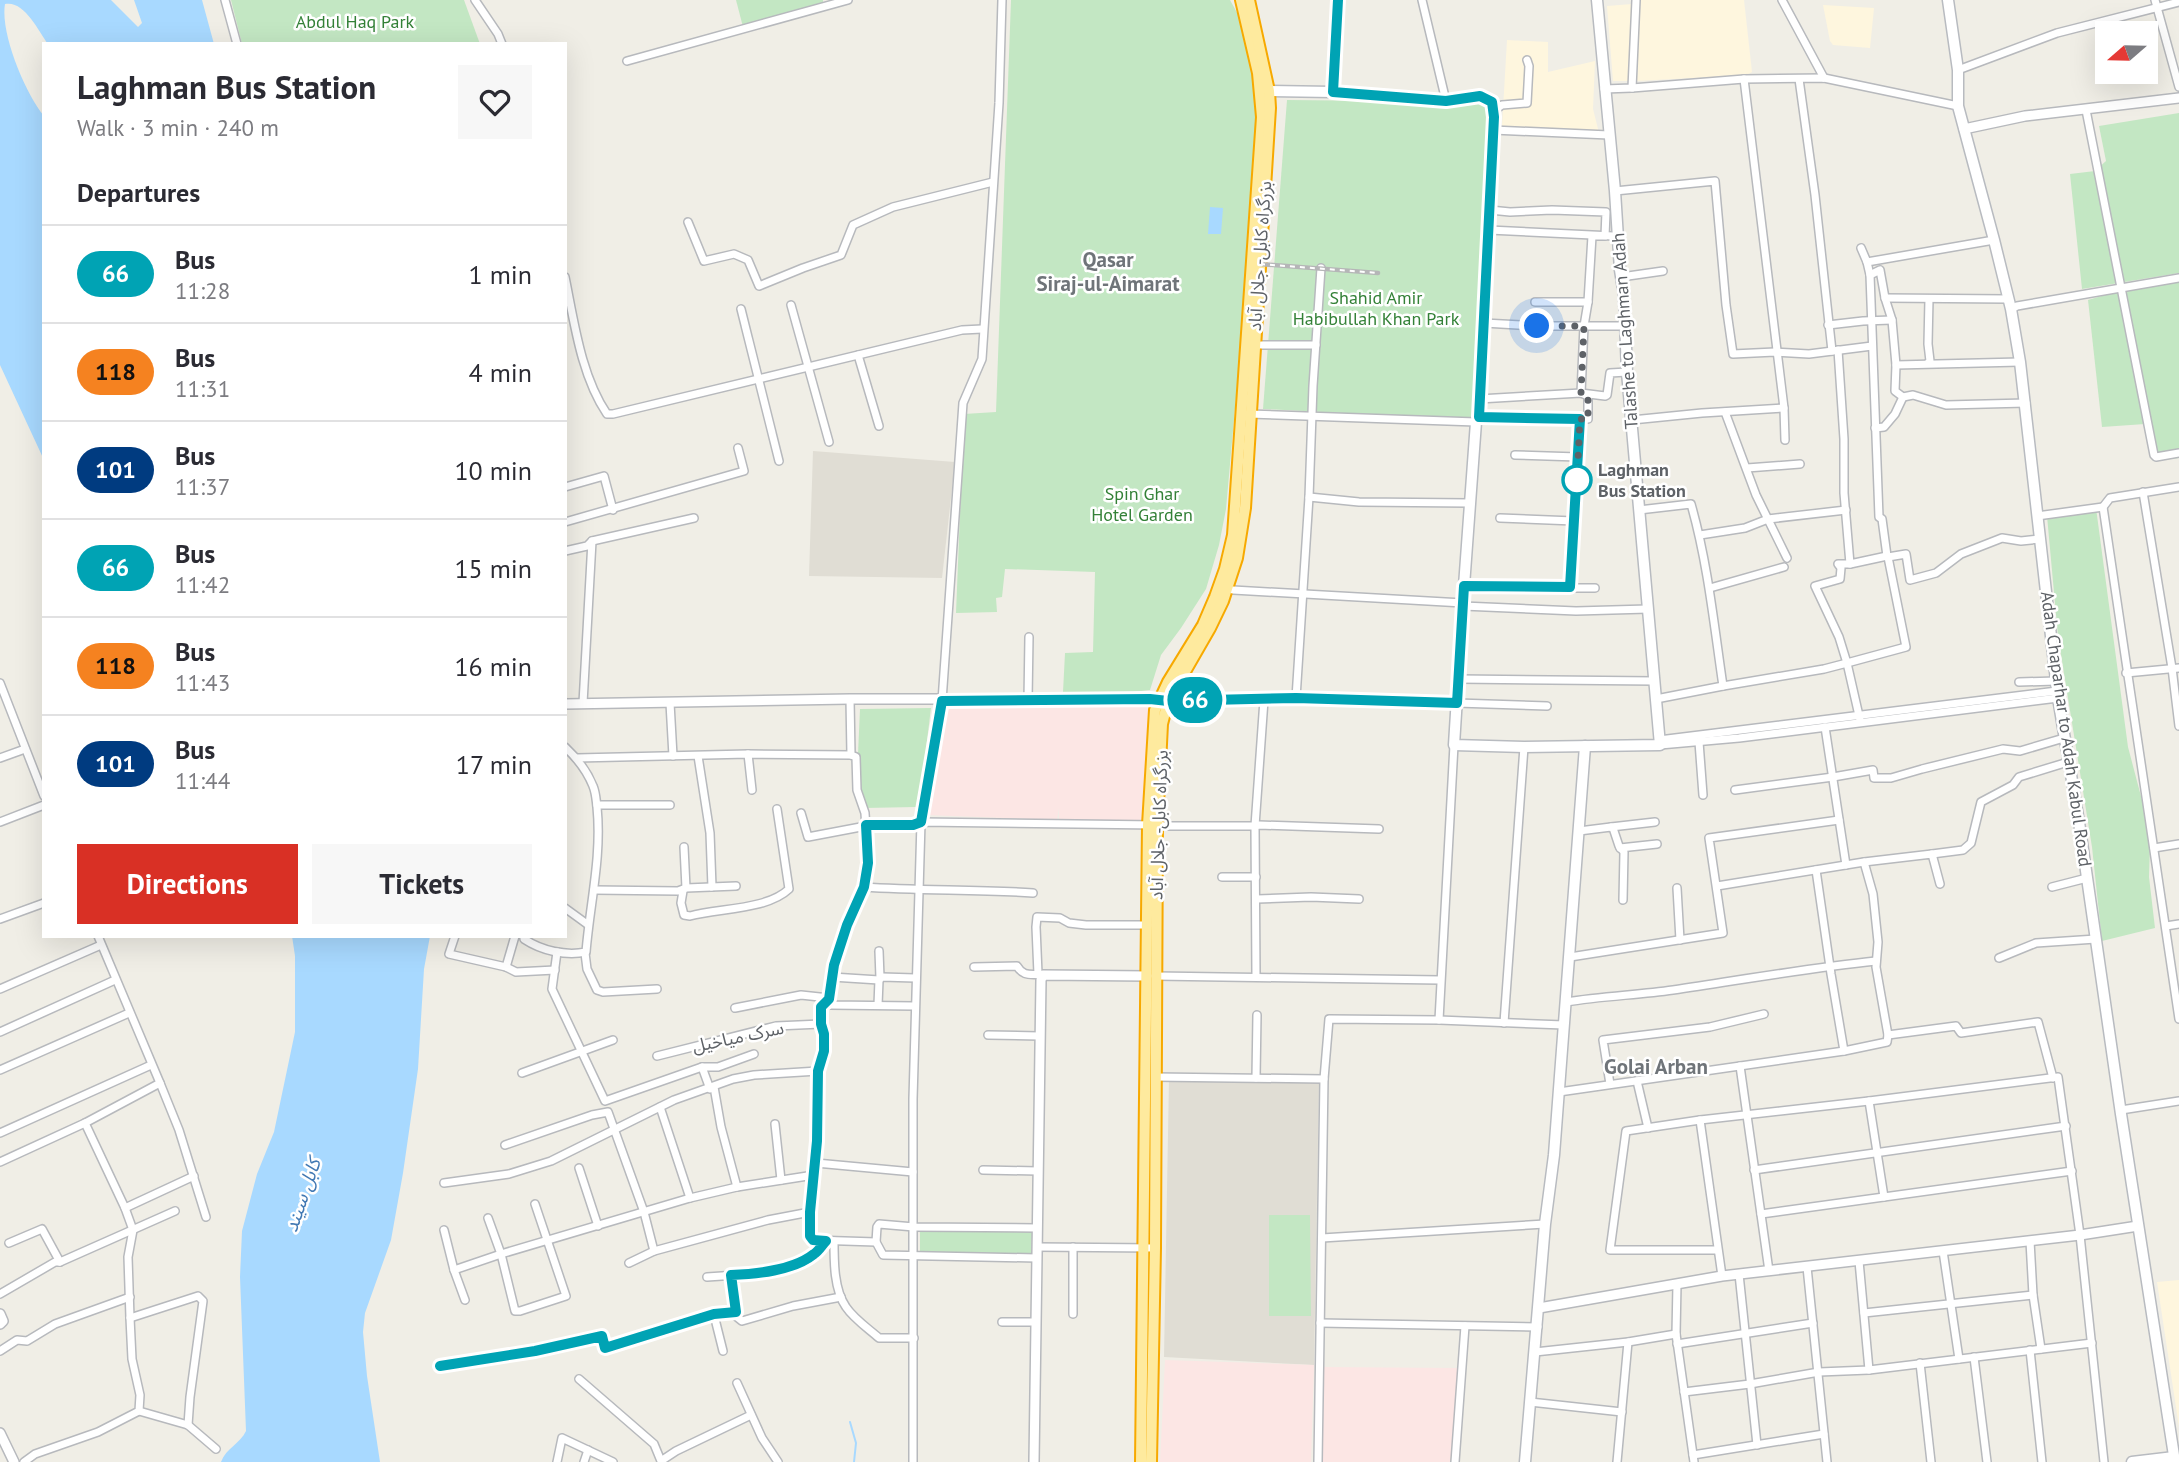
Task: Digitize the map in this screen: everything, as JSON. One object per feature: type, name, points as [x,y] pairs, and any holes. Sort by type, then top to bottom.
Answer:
[{"type":"highway","name":"بزرگراه کابل- جلال آباد","points":[[1241,0],[1258,74],[1262,117],[1246,414]]},
{"type":"highway","name":"بزرگراه کابل- جلال آباد","points":[[1151,1462],[1153,723],[1203,625],[1225,569],[1233,535],[1246,414],[1270,108],[1269,91],[1249,0]]},
{"type":"highway","name":"بزرگراه کابل- جلال آباد","points":[[1142,1462],[1155,1077],[1152,976],[1147,925],[1152,825]]},
{"type":"main road","name":"Talashe to Laghman Adah","points":[[1597,0],[1624,295],[1627,372],[1659,743]]},
{"type":"main road","name":"Adah Chaparhar to Adah Kabul Road","points":[[1948,0],[1958,70],[1958,106],[1994,240],[2020,362],[2057,690],[2174,1459]]},
{"type":"main road","points":[[1269,91],[1333,92],[1446,101],[1480,96],[1492,102],[1489,230],[1454,745],[1524,747],[1659,743]]},
{"type":"main road","points":[[1525,1462],[1545,1224],[1554,1155],[1585,746]]},
{"type":"main road","points":[[2132,1462],[2174,1459]]},
{"type":"street","points":[[225,0],[236,42]]},
{"type":"street","points":[[475,0],[501,42]]},
{"type":"street","points":[[626,61],[848,0]]},
{"type":"street","points":[[913,1462],[914,1006],[921,822],[942,701],[962,403],[982,359],[999,103],[1002,0]]},
{"type":"street","points":[[1333,92],[1338,0]]},
{"type":"street","points":[[1422,0],[1446,101]]},
{"type":"street","points":[[1632,88],[1636,0]]},
{"type":"street","points":[[1782,0],[1824,78]]},
{"type":"street","points":[[2155,0],[2179,87]]},
{"type":"street","points":[[1958,70],[2057,33],[2179,2]]},
{"type":"street","points":[[1492,102],[1496,109],[1502,105],[1527,103],[1527,60]]},
{"type":"street","points":[[1604,89],[1744,79],[1824,78],[1958,106]]},
{"type":"street","points":[[1744,79],[1778,353],[1785,440]]},
{"type":"street","points":[[1799,79],[1828,325],[1835,351],[1844,439],[1850,564]]},
{"type":"street","points":[[1964,129],[2025,116],[2179,98]]},
{"type":"street","points":[[2086,110],[2154,455],[2157,457],[2179,453]]},
{"type":"street","points":[[1493,130],[1609,135]]},
{"type":"street","points":[[1615,191],[1715,181],[1733,354],[1835,351],[1872,346]]},
{"type":"street","points":[[688,222],[705,261],[734,254],[748,260],[759,286],[841,255],[853,225],[893,207],[993,182]]},
{"type":"street","points":[[1489,230],[1605,236],[1606,212],[1490,210]]},
{"type":"street","points":[[1592,236],[1613,236],[1618,242]]},
{"type":"street","points":[[1581,393],[1592,236]]},
{"type":"street","points":[[1867,262],[1994,240]]},
{"type":"street","points":[[1860,719],[1839,637],[1815,586],[1840,579],[1841,568],[1838,564],[1850,564],[1887,555],[1882,519],[1879,517],[1870,275],[1861,248]]},
{"type":"street","points":[[1296,698],[1310,497],[1311,417],[1321,268]]},
{"type":"street","points":[[1870,275],[1880,270],[1892,320],[1895,391],[1903,397],[1913,395],[1946,405],[2026,403]]},
{"type":"street","points":[[1621,277],[1662,271]]},
{"type":"street","points":[[1885,298],[2017,306],[2179,278]]},
{"type":"street","points":[[567,287],[586,369],[607,414],[962,330],[982,329]]},
{"type":"street","points":[[1928,363],[1929,299]]},
{"type":"street","points":[[1535,302],[1588,302]]},
{"type":"street","points":[[792,305],[829,442]]},
{"type":"street","points":[[741,309],[779,461]]},
{"type":"street","points":[[1828,325],[1892,320]]},
{"type":"street","points":[[1483,323],[1620,326]]},
{"type":"street","points":[[1261,345],[1316,345]]},
{"type":"street","points":[[859,355],[878,426]]},
{"type":"street","points":[[1896,365],[2020,362]]},
{"type":"street","points":[[1479,399],[1581,393],[1607,395],[1610,373],[1627,372]]},
{"type":"street","points":[[1246,414],[1477,420],[1588,419],[1588,396],[1581,393]]},
{"type":"street","points":[[1875,428],[1884,427],[1895,414],[1903,397]]},
{"type":"street","points":[[1632,420],[1784,408]]},
{"type":"street","points":[[1725,412],[1756,495],[1787,558]]},
{"type":"street","points":[[1570,587],[1580,419]]},
{"type":"street","points":[[567,522],[744,471],[738,448]]},
{"type":"street","points":[[1515,455],[1578,457]]},
{"type":"street","points":[[1747,468],[1800,464]]},
{"type":"street","points":[[567,486],[604,476],[612,510]]},
{"type":"street","points":[[2037,516],[2103,507],[2110,498],[2179,487]]},
{"type":"street","points":[[2143,492],[2175,668],[2179,726]]},
{"type":"street","points":[[1310,497],[1359,502],[1469,503]]},
{"type":"street","points":[[1639,510],[1691,504],[1710,588],[1723,686]]},
{"type":"street","points":[[2103,507],[2179,1019]]},
{"type":"street","points":[[1700,536],[1745,528],[1768,519],[1846,510]]},
{"type":"street","points":[[567,551],[587,546],[592,541],[694,518]]},
{"type":"street","points":[[1500,518],[1574,521]]},
{"type":"street","points":[[1656,699],[1824,669],[1906,647],[1888,557],[1906,554],[1910,580],[1936,573],[1961,554],[2002,538],[2040,540]]},
{"type":"street","points":[[583,703],[592,541]]},
{"type":"street","points":[[1710,588],[1784,567]]},
{"type":"street","points":[[1464,586],[1595,588]]},
{"type":"street","points":[[1233,590],[1576,611],[1648,609]]},
{"type":"street","points":[[1028,700],[1029,637]]},
{"type":"street","points":[[2126,673],[2175,668]]},
{"type":"street","points":[[1458,679],[1655,681]]},
{"type":"street","points":[[2019,682],[2057,690]]},
{"type":"street","points":[[0,683],[3,701],[42,791]]},
{"type":"street","points":[[1659,743],[1860,719],[2057,690]]},
{"type":"street","points":[[567,704],[850,699],[1163,701],[1296,698],[1547,706]]},
{"type":"street","points":[[850,699],[851,755]]},
{"type":"street","points":[[1256,977],[1255,826],[1264,700]]},
{"type":"street","points":[[670,703],[673,756]]},
{"type":"street","points":[[1659,743],[1699,742],[1825,727],[1860,719]]},
{"type":"street","points":[[1825,727],[1846,865]]},
{"type":"street","points":[[1735,790],[1873,769],[1874,778],[1891,778],[2003,749],[2020,751],[2064,738]]},
{"type":"street","points":[[1699,742],[1703,795]]},
{"type":"street","points":[[1439,1020],[1454,745]]},
{"type":"street","points":[[1504,1023],[1524,747]]},
{"type":"street","points":[[0,758],[25,749]]},
{"type":"street","points":[[567,749],[577,758],[595,789],[597,805],[599,856],[587,924],[587,969],[597,990],[603,992],[657,989]]},
{"type":"street","points":[[748,754],[752,790]]},
{"type":"street","points":[[577,758],[748,754],[856,757],[857,790],[865,813],[868,863],[864,887],[847,925],[827,1001],[821,1007],[824,1051],[818,1071],[816,1163],[810,1236],[813,1240],[876,1242]]},
{"type":"street","points":[[698,756],[710,833],[712,887]]},
{"type":"street","points":[[1717,886],[1864,862],[1963,850],[1971,843],[1981,802],[2013,785],[2019,777],[2068,762]]},
{"type":"street","points":[[597,805],[670,805]]},
{"type":"street","points":[[0,822],[42,806]]},
{"type":"street","points":[[684,847],[684,889],[681,902],[684,915],[768,901],[783,895],[789,889],[777,809]]},
{"type":"street","points":[[801,813],[808,837],[866,825],[913,825],[921,822],[1259,825],[1379,830]]},
{"type":"street","points":[[1570,957],[1723,933],[1709,838],[1839,820]]},
{"type":"street","points":[[1579,831],[1655,822]]},
{"type":"street","points":[[1611,827],[1620,848],[1625,852],[1623,900]]},
{"type":"street","points":[[1620,848],[1657,844]]},
{"type":"street","points":[[2154,848],[2179,844]]},
{"type":"street","points":[[1932,854],[1940,884]]},
{"type":"street","points":[[1559,1092],[1844,1051],[1887,1042],[1876,961],[1878,942],[1874,906],[1864,862]]},
{"type":"street","points":[[1816,870],[1844,1051]]},
{"type":"street","points":[[1222,877],[1256,877]]},
{"type":"street","points":[[2052,887],[2087,878]]},
{"type":"street","points":[[594,890],[736,886]]},
{"type":"street","points":[[864,887],[1033,893]]},
{"type":"street","points":[[1677,888],[1681,940]]},
{"type":"street","points":[[1257,899],[1359,899]]},
{"type":"street","points":[[0,919],[42,904]]},
{"type":"street","points":[[567,909],[587,924]]},
{"type":"street","points":[[1034,1462],[1041,980],[1037,916],[1060,918],[1069,923],[1086,925],[1147,925]]},
{"type":"street","points":[[2166,926],[2179,924]]},
{"type":"street","points":[[99,938],[179,1130],[206,1217]]},
{"type":"street","points":[[454,938],[449,954],[506,967],[516,972],[555,970]]},
{"type":"street","points":[[506,967],[514,938]]},
{"type":"street","points":[[524,938],[533,945],[556,952],[585,953]]},
{"type":"street","points":[[1999,958],[2036,943],[2096,939]]},
{"type":"street","points":[[0,989],[101,945]]},
{"type":"street","points":[[878,1005],[879,951]]},
{"type":"street","points":[[556,952],[552,989],[605,1101],[702,1067],[718,1068],[754,1054]]},
{"type":"street","points":[[1566,1002],[1670,991],[1876,961]]},
{"type":"street","points":[[975,967],[1017,966],[1027,976],[1440,980]]},
{"type":"street","points":[[832,977],[915,978]]},
{"type":"street","points":[[0,1032],[115,981]]},
{"type":"street","points":[[736,1008],[801,995],[827,1001],[830,1005],[914,1006]]},
{"type":"street","points":[[0,1070],[129,1013]]},
{"type":"street","points":[[1611,1084],[1603,1040],[1710,1027],[1764,1014]]},
{"type":"street","points":[[1256,1078],[1257,1015]]},
{"type":"street","points":[[1318,1462],[1324,1079],[1329,1019],[1564,1025]]},
{"type":"street","points":[[1888,1035],[1956,1026],[1961,1033],[2038,1022],[2053,1078]]},
{"type":"street","name":"سرک میاخیل","points":[[657,1056],[776,1026],[821,1024]]},
{"type":"street","points":[[988,1035],[1039,1036]]},
{"type":"street","points":[[522,1073],[613,1040]]},
{"type":"street","points":[[0,1133],[151,1065]]},
{"type":"street","points":[[1740,1066],[1769,1271]]},
{"type":"street","points":[[702,1067],[712,1088],[737,1187]]},
{"type":"street","points":[[444,1182],[519,1171],[551,1161],[674,1100],[733,1079],[818,1071]]},
{"type":"street","points":[[1155,1077],[1324,1079]]},
{"type":"street","points":[[1717,1250],[1610,1250],[1626,1131],[1700,1119],[2059,1077],[2080,1235],[2104,1462]]},
{"type":"street","points":[[1637,1081],[1648,1128]]},
{"type":"street","points":[[0,1162],[85,1123],[160,1083]]},
{"type":"street","points":[[1869,1101],[1884,1197]]},
{"type":"street","points":[[2121,1112],[2179,1103]]},
{"type":"street","points":[[660,1107],[690,1198]]},
{"type":"street","points":[[505,1145],[608,1112],[644,1212],[654,1251]]},
{"type":"street","points":[[1700,1119],[1722,1276]]},
{"type":"street","points":[[85,1123],[133,1230],[128,1257],[130,1318],[132,1359],[140,1395],[139,1411]]},
{"type":"street","points":[[775,1124],[781,1180]]},
{"type":"street","points":[[1754,1170],[2066,1126]]},
{"type":"street","points":[[904,1140],[914,1138]]},
{"type":"street","points":[[816,1163],[914,1172]]},
{"type":"street","points":[[579,1168],[598,1226]]},
{"type":"street","points":[[983,1170],[1038,1171]]},
{"type":"street","points":[[1760,1214],[2072,1171]]},
{"type":"street","points":[[454,1270],[690,1198],[737,1187],[814,1175]]},
{"type":"street","points":[[125,1208],[194,1176]]},
{"type":"street","points":[[488,1218],[501,1254],[515,1311],[520,1311],[566,1296],[535,1204]]},
{"type":"street","points":[[0,1294],[55,1262],[175,1211]]},
{"type":"street","points":[[629,1264],[654,1251],[768,1220],[810,1212]]},
{"type":"street","points":[[1322,1238],[1545,1224]]},
{"type":"street","points":[[1037,1228],[877,1225],[876,1242],[883,1255],[1037,1258]]},
{"type":"street","points":[[1539,1308],[1722,1276],[2080,1235],[2137,1226]]},
{"type":"street","points":[[9,1243],[42,1229],[60,1262]]},
{"type":"street","points":[[444,1230],[465,1300]]},
{"type":"street","points":[[707,1278],[776,1270],[815,1254],[830,1241]]},
{"type":"street","points":[[830,1241],[841,1297],[847,1308],[879,1338],[914,1338]]},
{"type":"street","points":[[2030,1241],[2033,1295],[2041,1349]]},
{"type":"street","points":[[1037,1247],[1150,1248]]},
{"type":"street","points":[[1073,1247],[1073,1314]]},
{"type":"street","points":[[1943,1251],[1959,1359]]},
{"type":"street","points":[[1859,1261],[1869,1370]]},
{"type":"street","points":[[1807,1267],[1827,1462]]},
{"type":"street","points":[[1739,1274],[1757,1445]]},
{"type":"street","points":[[731,1275],[737,1317],[741,1321],[793,1306],[841,1297]]},
{"type":"street","points":[[1677,1284],[1676,1334],[1693,1459],[1824,1434]]},
{"type":"street","points":[[1864,1313],[2033,1295]]},
{"type":"street","points":[[130,1318],[198,1296],[203,1301],[188,1425]]},
{"type":"street","points":[[0,1351],[17,1340],[27,1341],[55,1324],[130,1297]]},
{"type":"street","points":[[440,1366],[535,1351],[602,1336],[605,1348],[714,1314],[736,1312]]},
{"type":"street","points":[[0,1314],[3,1321],[0,1324]]},
{"type":"street","points":[[714,1314],[723,1351]]},
{"type":"street","points":[[1002,1322],[1036,1322]]},
{"type":"street","points":[[1320,1323],[1538,1327]]},
{"type":"street","points":[[1677,1344],[1813,1323]]},
{"type":"street","points":[[1455,1462],[1465,1326]]},
{"type":"street","points":[[1535,1352],[1676,1334]]},
{"type":"street","points":[[1617,1462],[1628,1342]]},
{"type":"street","points":[[1684,1392],[1819,1372],[1869,1370],[2092,1343]]},
{"type":"street","points":[[2030,1350],[2042,1462]]},
{"type":"street","points":[[1974,1357],[1987,1462]]},
{"type":"street","points":[[1920,1363],[1931,1462]]},
{"type":"street","points":[[579,1379],[654,1444],[662,1461],[676,1451],[751,1415]]},
{"type":"street","points":[[737,1383],[762,1438],[778,1462]]},
{"type":"street","points":[[1530,1402],[1622,1412]]},
{"type":"street","points":[[24,1462],[35,1454],[98,1432],[139,1411],[188,1425],[216,1449]]},
{"type":"street","points":[[0,1433],[14,1462]]},
{"type":"street","points":[[557,1462],[562,1438],[612,1462]]},
{"type":"street","points":[[584,1462],[588,1450]]},
{"type":"shaded area","points":[[1640,0],[1744,0],[1752,72],[1747,75],[1637,81]]},
{"type":"shaded area","points":[[1632,4],[1629,81],[1613,81],[1607,6]]},
{"type":"shaded area","points":[[1823,5],[1874,8],[1870,48],[1833,45]]},
{"type":"shaded area","points":[[1507,40],[1548,42],[1548,72],[1595,61],[1593,109],[1599,133],[1540,131],[1502,126]]},
{"type":"shaded area","points":[[813,451],[955,462],[942,578],[809,576]]},
{"type":"shaded area","points":[[1015,703],[1153,703],[1145,824],[1059,821],[1059,808],[1057,820],[926,815],[949,707]]},
{"type":"shaded area","points":[[1169,1079],[1319,1081],[1314,1365],[1164,1357]]},
{"type":"shaded area","points":[[2179,1280],[2179,1427],[2157,1282]]},
{"type":"shaded area","points":[[1165,1360],[1314,1365],[1311,1462],[1160,1462]]},
{"type":"shaded area","points":[[1323,1367],[1459,1368],[1453,1462],[1321,1462]]},
{"type":"green space","name":"Abdul Haq Park","points":[[231,0],[464,0],[479,42],[242,42]]},
{"type":"green space","points":[[736,0],[823,0],[823,3],[743,27]]},
{"type":"green space","name":"Spin Ghar Hotel Garden","points":[[1011,0],[1230,0],[1245,27],[1253,65],[1258,122],[1253,206],[1226,509],[1206,589],[1161,655],[1150,690],[1124,693],[1063,692],[1065,653],[1093,652],[1095,572],[1005,569],[1002,597],[996,598],[997,612],[956,613],[964,414],[996,412]]},
{"type":"green space","name":"Shahid Amir Habibullah Khan Park","points":[[1287,100],[1491,102],[1476,420],[1263,409]]},
{"type":"green space","points":[[2179,113],[2179,273],[2082,289],[2070,174],[2095,171],[2106,161],[2099,126]]},
{"type":"green space","points":[[2179,277],[2179,458],[2153,461],[2121,287]]},
{"type":"green space","points":[[2119,291],[2145,424],[2102,427],[2088,300]]},
{"type":"green space","points":[[2096,508],[2128,747],[2148,823],[2149,877],[2155,928],[2102,941],[2092,847],[2058,636],[2047,516]]},
{"type":"green space","points":[[931,708],[916,807],[864,808],[857,777],[860,709]]},
{"type":"green space","points":[[1269,1215],[1310,1215],[1311,1316],[1269,1316]]},
{"type":"green space","points":[[920,1229],[1032,1230],[1031,1255],[920,1254]]},
{"type":"water","points":[[0,0],[111,0],[138,27],[142,23],[134,0],[202,0],[213,42],[47,42],[24,11],[12,4],[5,4],[4,16],[10,46],[29,93],[42,113],[42,456],[0,365]]},
{"type":"water","points":[[1210,207],[1223,208],[1221,234],[1208,234]]},
{"type":"water","name":"کابل سيند","points":[[292,938],[430,938],[424,969],[418,1069],[403,1173],[391,1240],[365,1313],[363,1332],[380,1462],[221,1462],[246,1431],[240,1277],[242,1231],[257,1174],[274,1132],[295,1032],[295,956]]},
{"type":"waterway","points":[[850,1422],[856,1443],[854,1462]]},
{"type":"railway","points":[[1260,264],[1378,273]]},
{"type":"bus line","name":"66","points":[[440,1366],[535,1351],[602,1336],[605,1348],[714,1314],[736,1312],[731,1275],[776,1270],[815,1254],[826,1241],[813,1240],[810,1236],[816,1163],[818,1071],[824,1051],[821,1007],[829,999],[834,965],[847,925],[864,887],[868,863],[866,825],[913,825],[921,822],[942,701],[1296,698],[1457,703],[1464,586],[1570,587],[1580,419],[1479,417],[1494,117],[1492,102],[1480,96],[1446,101],[1331,91],[1338,0]]},
{"type":"place","name":"Laghman Bus Station","points":[[1577,480]]},
{"type":"district","name":"Qasar Siraj-ul-Aimarat","points":[[1108,272]]},
{"type":"district","name":"Golai Arban","points":[[1656,1067]]},
{"type":"route","points":[[1537,326],[1584,326],[1581,393],[1588,396],[1588,419],[1580,419],[1577,480]]}]
